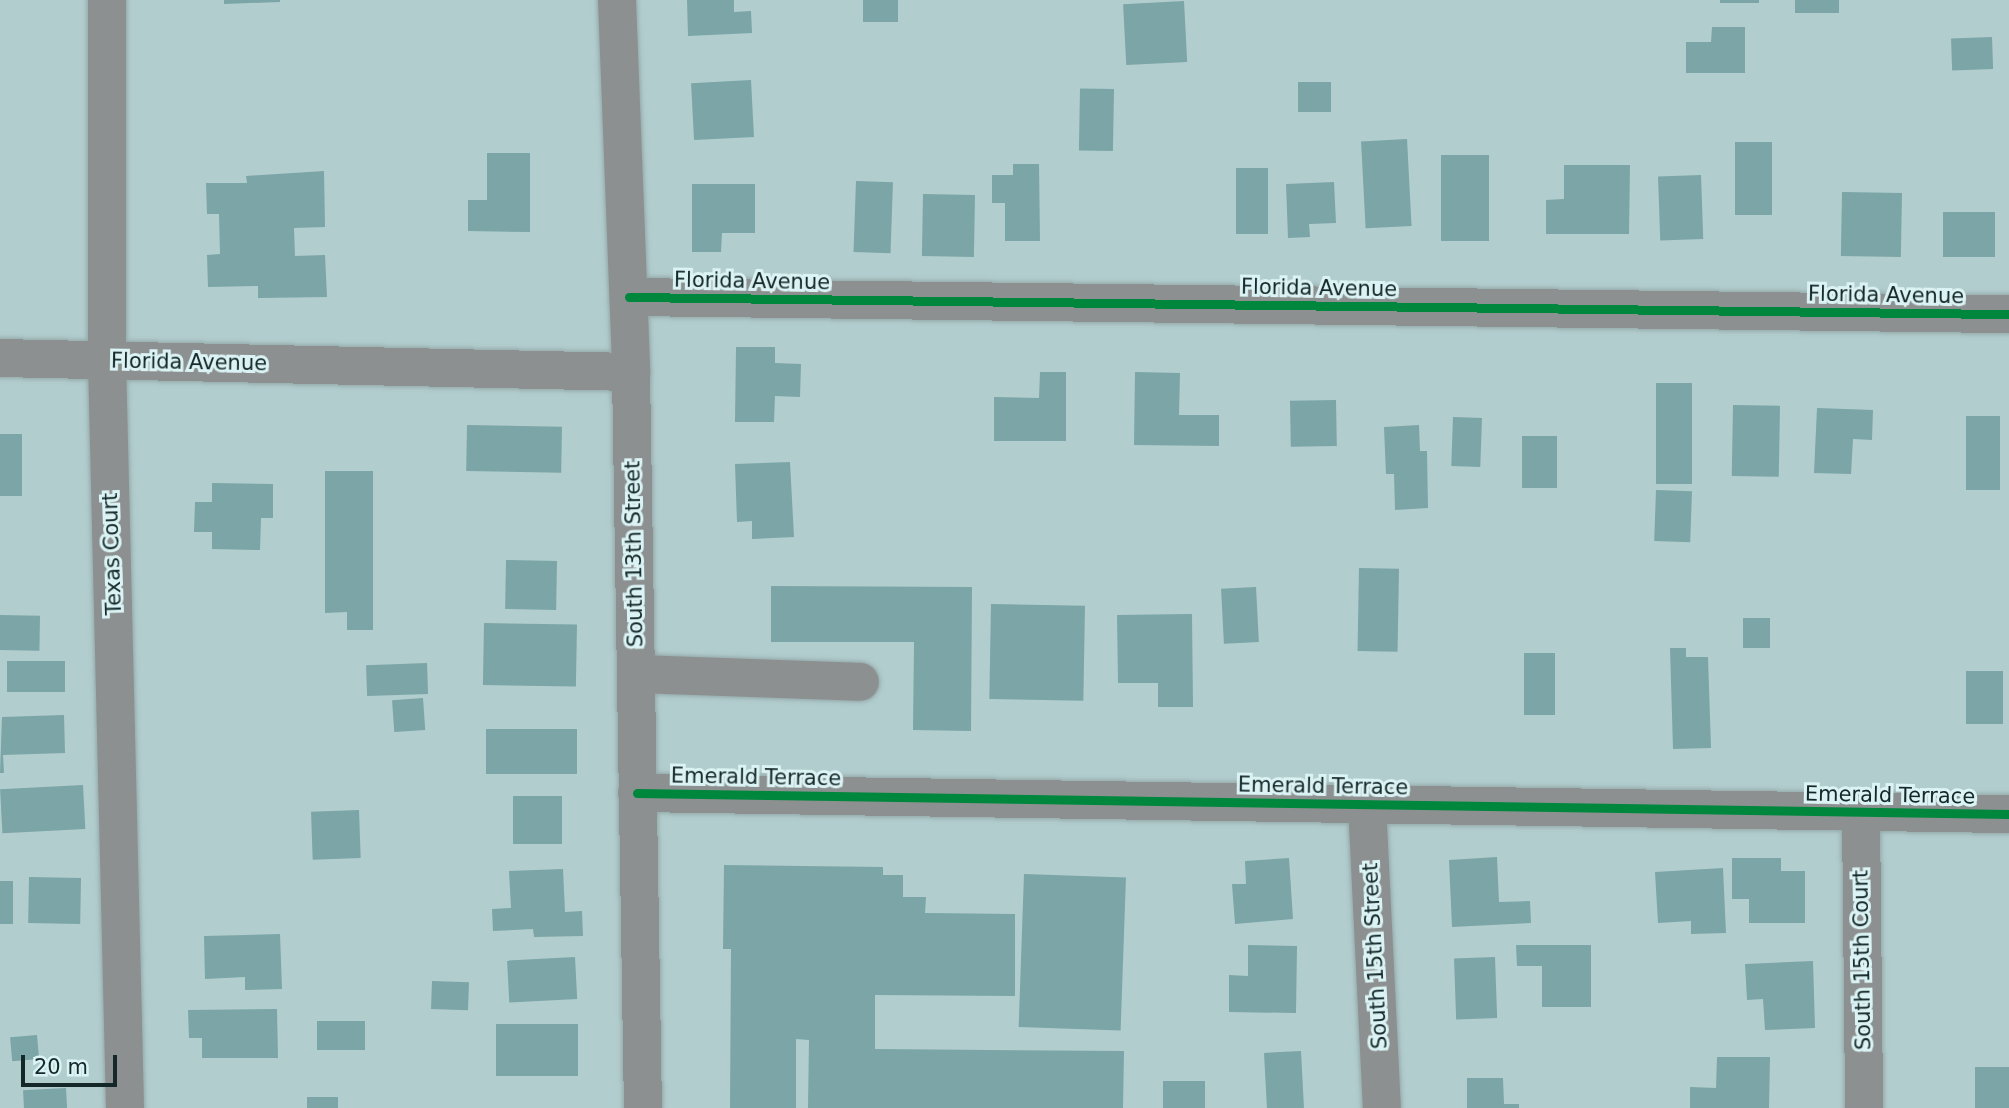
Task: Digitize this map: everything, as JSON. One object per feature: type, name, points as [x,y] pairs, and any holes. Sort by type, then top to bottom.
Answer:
[{"type":"street","name":"Texas Court","points":[[107,0],[107,360],[125,1108]]},
{"type":"street","name":"South 13th Street","points":[[617,0],[631,372],[643,1108]]},
{"type":"street","name":"Florida Avenue","points":[[629,297],[2009,314]]},
{"type":"street","name":"Florida Avenue","points":[[0,358],[631,372]]},
{"type":"street","points":[[636,674],[860,682]]},
{"type":"street","name":"Emerald Terrace","points":[[637,793],[2009,814]]},
{"type":"street","name":"South 15th Street","points":[[1367,804],[1382,1108]]},
{"type":"street","name":"South 15th Court","points":[[1861,813],[1864,1108]]},
{"type":"building","points":[[224,0],[280,0],[280,2],[224,4]]},
{"type":"building","points":[[687,0],[734,0],[734,12],[751,11],[752,33],[688,36]]},
{"type":"building","points":[[863,0],[898,0],[898,22],[863,22]]},
{"type":"building","points":[[1720,0],[1759,0],[1759,3],[1720,3]]},
{"type":"building","points":[[1795,0],[1839,0],[1839,13],[1795,13]]},
{"type":"building","points":[[1184,1],[1187,62],[1126,65],[1123,4]]},
{"type":"building","points":[[1712,27],[1745,27],[1745,73],[1686,73],[1686,42],[1711,42]]},
{"type":"building","points":[[1992,37],[1993,69],[1952,70],[1951,38]]},
{"type":"building","points":[[751,80],[754,137],[694,140],[691,83]]},
{"type":"building","points":[[1298,82],[1331,82],[1331,112],[1298,112]]},
{"type":"building","points":[[1080,88],[1114,89],[1113,151],[1079,150]]},
{"type":"building","points":[[1407,139],[1412,226],[1366,228],[1361,141]]},
{"type":"building","points":[[1735,142],[1772,142],[1772,215],[1735,215]]},
{"type":"building","points":[[487,153],[530,153],[530,232],[468,231],[468,200],[487,200]]},
{"type":"building","points":[[1441,155],[1489,155],[1489,241],[1441,241]]},
{"type":"building","points":[[1013,164],[1039,164],[1040,241],[1005,241],[1005,203],[992,203],[992,175],[1013,175]]},
{"type":"building","points":[[1564,165],[1630,165],[1629,234],[1546,234],[1546,200],[1564,199]]},
{"type":"building","points":[[1236,168],[1268,168],[1268,234],[1236,234]]},
{"type":"building","points":[[324,171],[325,227],[294,228],[295,256],[325,255],[327,297],[258,298],[258,286],[208,287],[207,255],[220,254],[219,214],[207,214],[206,183],[247,183],[246,176]]},
{"type":"building","points":[[1701,175],[1703,239],[1660,240],[1658,177]]},
{"type":"building","points":[[856,181],[893,182],[890,253],[854,252]]},
{"type":"building","points":[[1334,182],[1336,223],[1309,224],[1310,237],[1288,238],[1286,184]]},
{"type":"building","points":[[692,184],[755,184],[755,233],[722,233],[721,252],[692,252]]},
{"type":"building","points":[[1842,192],[1902,193],[1901,257],[1841,256]]},
{"type":"building","points":[[923,194],[975,195],[974,257],[922,256]]},
{"type":"building","points":[[1943,212],[1995,212],[1995,257],[1943,257]]},
{"type":"building","points":[[736,347],[775,347],[775,363],[801,364],[800,397],[775,396],[774,422],[735,422]]},
{"type":"building","points":[[1040,372],[1066,372],[1066,441],[994,441],[994,397],[1039,398]]},
{"type":"building","points":[[1135,372],[1180,373],[1179,415],[1219,415],[1219,446],[1134,445]]},
{"type":"building","points":[[1656,383],[1692,383],[1692,484],[1656,484]]},
{"type":"building","points":[[1336,400],[1337,446],[1291,447],[1290,401]]},
{"type":"building","points":[[1733,405],[1780,406],[1779,477],[1732,476]]},
{"type":"building","points":[[1817,408],[1873,410],[1872,440],[1853,439],[1851,474],[1814,473]]},
{"type":"building","points":[[1966,416],[2000,416],[2000,490],[1966,490]]},
{"type":"building","points":[[1453,417],[1482,418],[1480,467],[1451,466]]},
{"type":"building","points":[[467,425],[562,427],[561,473],[466,471]]},
{"type":"building","points":[[1419,425],[1420,451],[1427,451],[1428,508],[1395,510],[1394,474],[1386,474],[1384,427]]},
{"type":"building","points":[[0,434],[22,434],[22,496],[0,496]]},
{"type":"building","points":[[1522,436],[1557,436],[1557,488],[1522,488]]},
{"type":"building","points":[[790,462],[794,537],[752,539],[752,521],[737,522],[735,464]]},
{"type":"building","points":[[325,471],[373,471],[373,630],[347,630],[347,612],[325,613]]},
{"type":"building","points":[[212,483],[273,484],[273,518],[261,518],[260,550],[212,549],[212,532],[194,532],[195,502],[212,502]]},
{"type":"building","points":[[1656,490],[1692,491],[1690,542],[1654,541]]},
{"type":"building","points":[[506,560],[557,561],[556,610],[505,609]]},
{"type":"building","points":[[1359,568],[1399,569],[1398,652],[1358,651]]},
{"type":"building","points":[[771,586],[972,587],[971,731],[913,730],[914,642],[771,642]]},
{"type":"building","points":[[1256,587],[1259,642],[1224,644],[1221,589]]},
{"type":"building","points":[[991,604],[1085,606],[1083,701],[989,699]]},
{"type":"building","points":[[1192,614],[1193,707],[1158,707],[1158,683],[1118,683],[1117,615]]},
{"type":"building","points":[[0,615],[40,616],[39,651],[0,650]]},
{"type":"building","points":[[1743,618],[1770,618],[1770,648],[1743,648]]},
{"type":"building","points":[[484,623],[577,625],[576,687],[483,685]]},
{"type":"building","points":[[1670,648],[1686,648],[1686,657],[1708,657],[1711,748],[1673,749]]},
{"type":"building","points":[[1524,653],[1555,653],[1555,715],[1524,715]]},
{"type":"building","points":[[7,661],[65,661],[65,692],[7,692]]},
{"type":"building","points":[[427,663],[428,694],[367,696],[366,665]]},
{"type":"building","points":[[1966,671],[2003,671],[2003,724],[1966,724]]},
{"type":"building","points":[[423,698],[425,730],[394,732],[392,700]]},
{"type":"building","points":[[64,715],[65,753],[3,755],[4,773],[0,773],[2,717]]},
{"type":"building","points":[[486,729],[577,729],[577,774],[486,774]]},
{"type":"building","points":[[83,785],[85,829],[2,833],[0,789]]},
{"type":"building","points":[[513,796],[562,796],[562,844],[513,844]]},
{"type":"building","points":[[359,810],[361,858],[313,860],[311,812]]},
{"type":"building","points":[[1497,857],[1499,902],[1530,901],[1531,923],[1452,927],[1449,860]]},
{"type":"building","points":[[1289,858],[1293,919],[1235,924],[1232,884],[1246,884],[1245,861]]},
{"type":"building","points":[[1732,858],[1781,858],[1781,871],[1805,871],[1805,923],[1749,923],[1749,899],[1732,899]]},
{"type":"building","points":[[724,865],[883,867],[883,875],[903,875],[903,897],[926,897],[925,913],[1015,914],[1015,996],[875,995],[875,1049],[1124,1051],[1123,1108],[808,1108],[809,1040],[796,1039],[796,1108],[730,1108],[731,949],[723,949]]},
{"type":"building","points":[[1723,868],[1726,933],[1691,934],[1691,921],[1658,923],[1655,872]]},
{"type":"building","points":[[563,869],[565,912],[582,911],[583,936],[534,937],[533,929],[493,931],[492,909],[511,908],[509,871]]},
{"type":"building","points":[[1024,874],[1126,878],[1121,1030],[1019,1027]]},
{"type":"building","points":[[29,877],[81,878],[80,924],[28,923]]},
{"type":"building","points":[[0,881],[13,881],[13,924],[0,924]]},
{"type":"building","points":[[280,934],[282,989],[245,990],[245,977],[205,979],[204,936]]},
{"type":"building","points":[[1248,945],[1297,946],[1296,1013],[1229,1012],[1229,975],[1248,976]]},
{"type":"building","points":[[1516,945],[1591,945],[1591,1007],[1542,1007],[1542,966],[1517,966]]},
{"type":"building","points":[[575,957],[577,999],[509,1003],[507,961]]},
{"type":"building","points":[[1495,957],[1497,1018],[1456,1019],[1454,958]]},
{"type":"building","points":[[1813,961],[1815,1028],[1765,1030],[1763,999],[1747,1000],[1745,964]]},
{"type":"building","points":[[432,981],[469,982],[468,1010],[431,1009]]},
{"type":"building","points":[[277,1009],[278,1058],[202,1058],[202,1038],[189,1038],[188,1010]]},
{"type":"building","points":[[317,1021],[365,1021],[365,1050],[317,1050]]},
{"type":"building","points":[[496,1024],[578,1024],[578,1076],[496,1076]]},
{"type":"building","points":[[37,1035],[39,1059],[12,1061],[10,1037]]},
{"type":"building","points":[[1301,1051],[1304,1108],[1267,1108],[1264,1053]]},
{"type":"building","points":[[1717,1057],[1770,1057],[1769,1108],[1690,1108],[1690,1087],[1716,1088]]},
{"type":"building","points":[[1975,1067],[2009,1067],[2009,1108],[1975,1108]]},
{"type":"building","points":[[1467,1078],[1503,1078],[1504,1104],[1519,1104],[1519,1108],[1467,1108]]},
{"type":"building","points":[[1163,1081],[1205,1081],[1205,1108],[1163,1108]]},
{"type":"building","points":[[66,1088],[67,1108],[24,1108],[23,1090]]},
{"type":"building","points":[[307,1097],[338,1097],[338,1108],[307,1108]]},
{"type":"cycle path","points":[[629,297],[2009,314]]},
{"type":"cycle path","points":[[637,793],[2009,814]]}]
